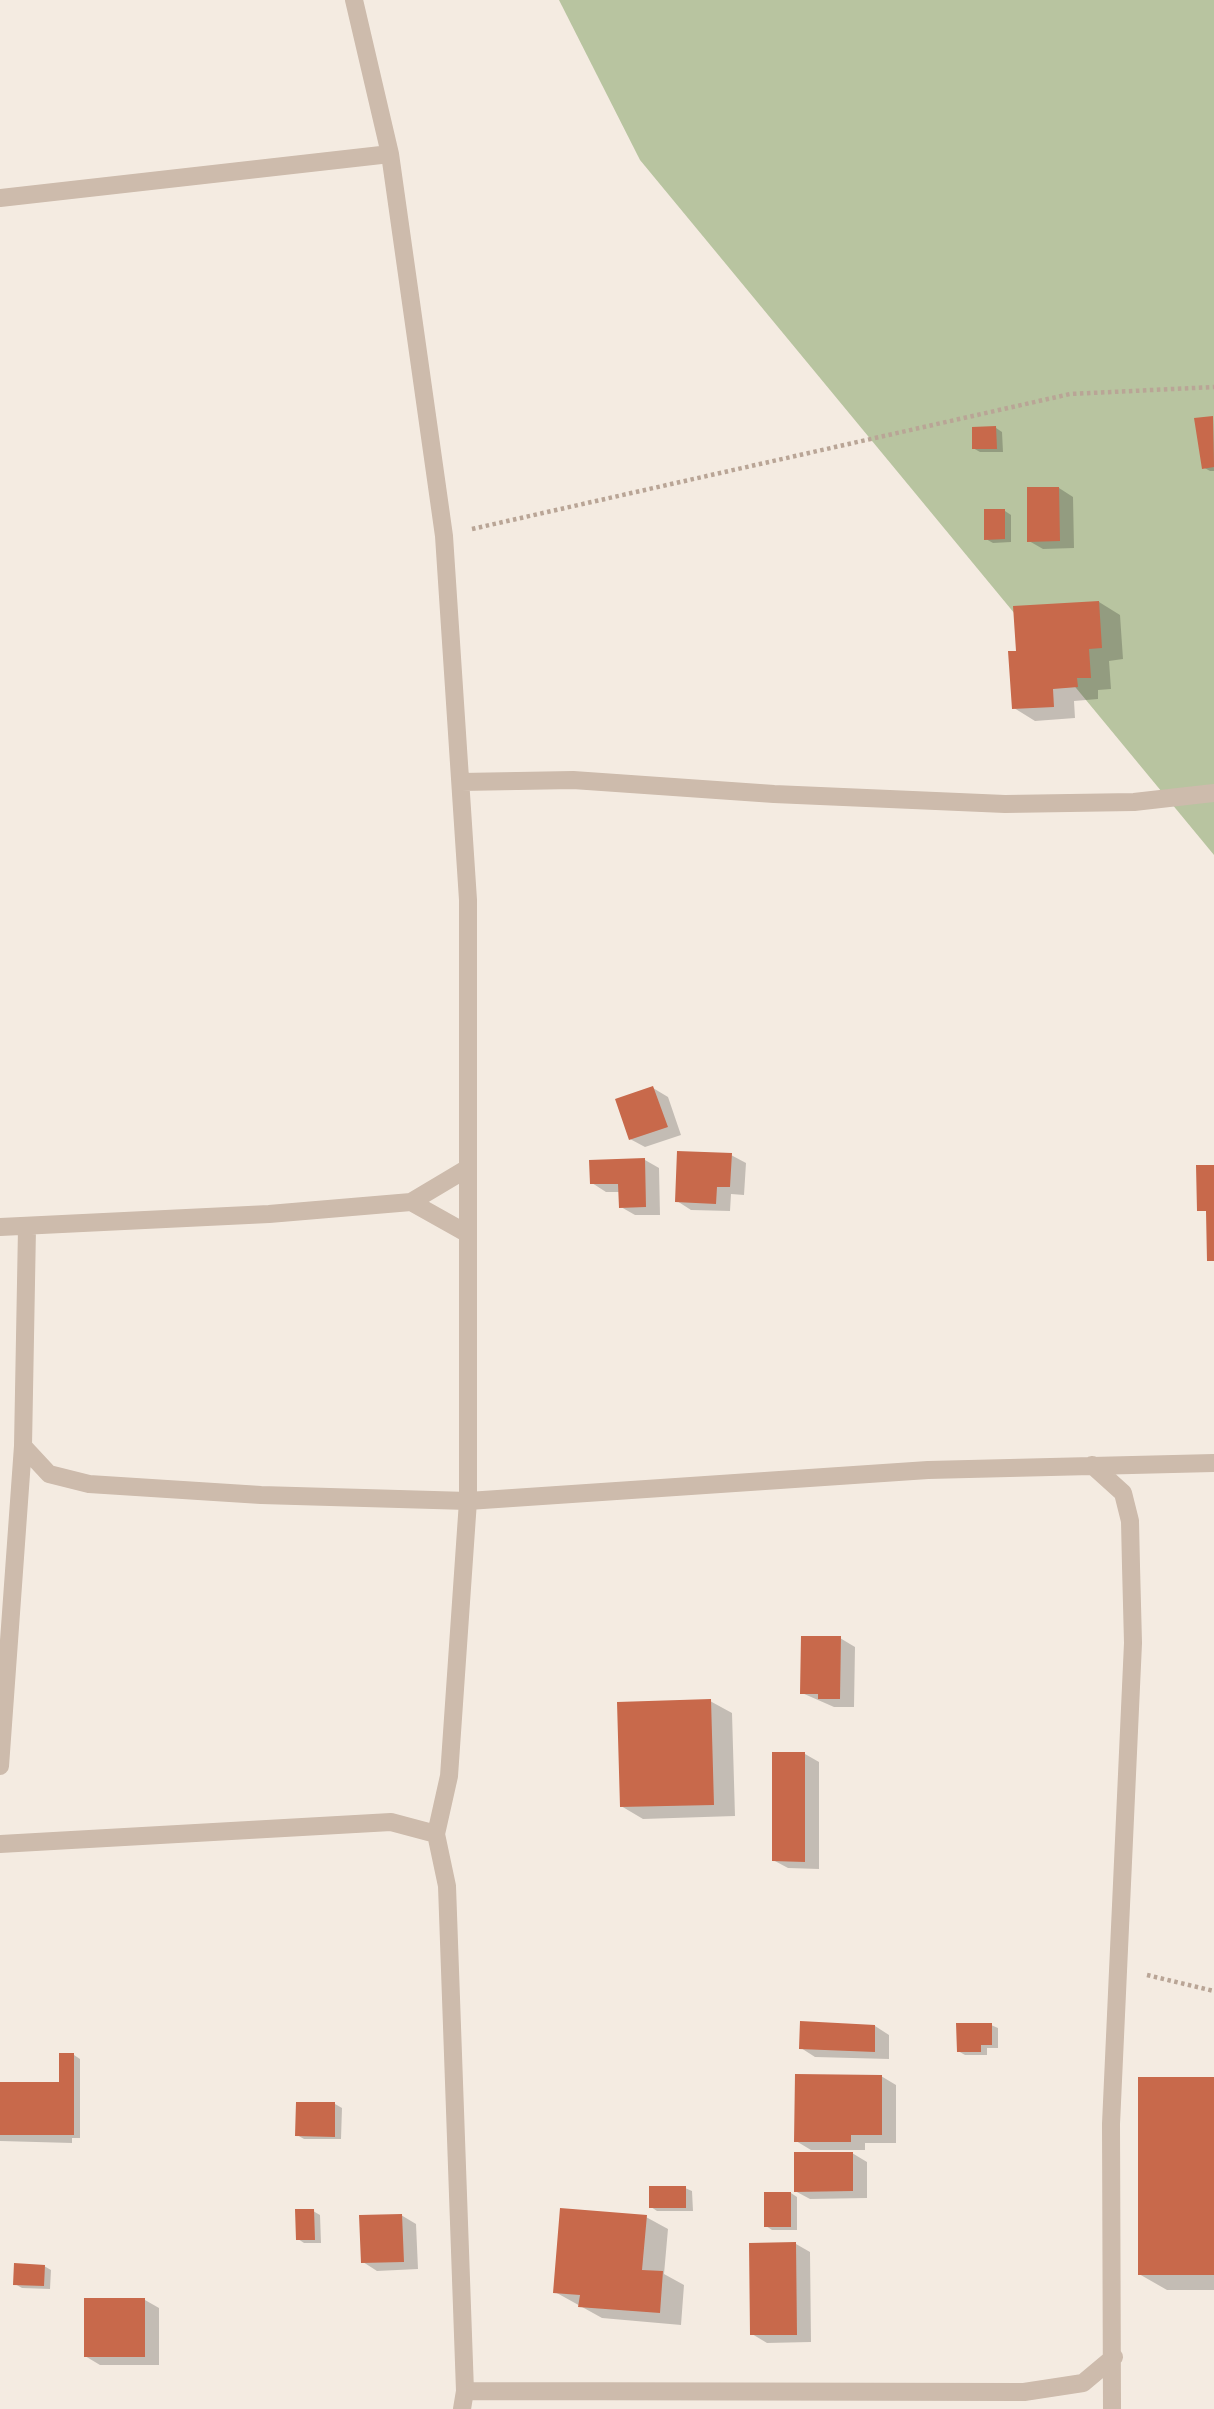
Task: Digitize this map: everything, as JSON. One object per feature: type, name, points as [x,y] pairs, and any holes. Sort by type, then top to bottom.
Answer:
[{"type":"street","points":[[354,0],[390,154],[444,536],[468,900],[468,1501],[449,1776],[436,1834],[447,1886],[463,2400],[1024,2392],[1083,2382],[1114,2357]]},
{"type":"street","points":[[0,198],[390,154]]},
{"type":"street","points":[[461,782],[573,780],[774,794],[1004,804],[1134,802],[1214,793]]},
{"type":"street","points":[[0,1227],[27,1228],[269,1214],[411,1202],[468,1168]]},
{"type":"street","points":[[411,1202],[468,1234]]},
{"type":"street","points":[[0,1766],[23,1446],[27,1228]]},
{"type":"street","points":[[23,1446],[49,1474],[89,1484],[261,1495],[468,1501],[928,1470],[1214,1463]]},
{"type":"street","points":[[1093,1465],[1123,1493],[1130,1521],[1133,1643],[1111,2124],[1114,2357],[1112,2409]]},
{"type":"street","points":[[0,1844],[391,1822],[436,1834]]},
{"type":"path","points":[[444,536],[1070,394],[1214,387]]},
{"type":"path","points":[[1119,1967],[1214,1991]]},
{"type":"green space","points":[[559,0],[1214,0],[1214,855],[640,160]]},
{"type":"building","points":[[1213,416],[1214,467],[1202,469],[1194,418]]},
{"type":"building","points":[[996,426],[997,449],[972,449],[972,427]]},
{"type":"building","points":[[1027,487],[1059,487],[1060,541],[1027,542]]},
{"type":"building","points":[[984,509],[1005,509],[1005,539],[984,540]]},
{"type":"building","points":[[1099,601],[1102,648],[1089,649],[1091,678],[1077,678],[1078,687],[1053,689],[1054,707],[1012,709],[1008,651],[1016,651],[1013,606]]},
{"type":"building","points":[[653,1086],[668,1127],[629,1140],[615,1099]]},
{"type":"building","points":[[677,1151],[732,1153],[730,1187],[717,1187],[716,1204],[675,1202]]},
{"type":"building","points":[[645,1158],[646,1207],[619,1208],[618,1184],[590,1184],[589,1160]]},
{"type":"building","points":[[1196,1165],[1214,1165],[1214,1261],[1207,1261],[1206,1211],[1197,1211]]},
{"type":"building","points":[[801,1636],[841,1636],[840,1699],[818,1699],[818,1694],[800,1694]]},
{"type":"building","points":[[711,1699],[714,1805],[620,1807],[617,1702]]},
{"type":"building","points":[[772,1752],[805,1752],[805,1862],[772,1861]]},
{"type":"building","points":[[800,2021],[875,2025],[875,2052],[799,2049]]},
{"type":"building","points":[[956,2023],[992,2023],[992,2045],[981,2045],[981,2052],[957,2052]]},
{"type":"building","points":[[59,2053],[74,2053],[74,2135],[0,2135],[0,2082],[59,2082]]},
{"type":"building","points":[[795,2074],[882,2075],[882,2135],[851,2135],[851,2142],[794,2142]]},
{"type":"building","points":[[1138,2077],[1214,2077],[1214,2275],[1138,2275]]},
{"type":"building","points":[[296,2102],[335,2102],[335,2137],[295,2136]]},
{"type":"building","points":[[794,2152],[853,2152],[853,2191],[794,2192]]},
{"type":"building","points":[[649,2186],[686,2186],[686,2208],[649,2208]]},
{"type":"building","points":[[764,2192],[791,2192],[791,2227],[764,2227]]},
{"type":"building","points":[[560,2208],[647,2215],[642,2270],[663,2271],[660,2313],[578,2307],[580,2295],[553,2293]]},
{"type":"building","points":[[295,2209],[314,2209],[315,2240],[296,2240]]},
{"type":"building","points":[[402,2214],[404,2262],[361,2263],[359,2215]]},
{"type":"building","points":[[796,2242],[797,2335],[750,2335],[749,2243]]},
{"type":"building","points":[[14,2263],[45,2265],[44,2286],[13,2285]]},
{"type":"building","points":[[84,2298],[145,2298],[145,2357],[84,2357]]}]
